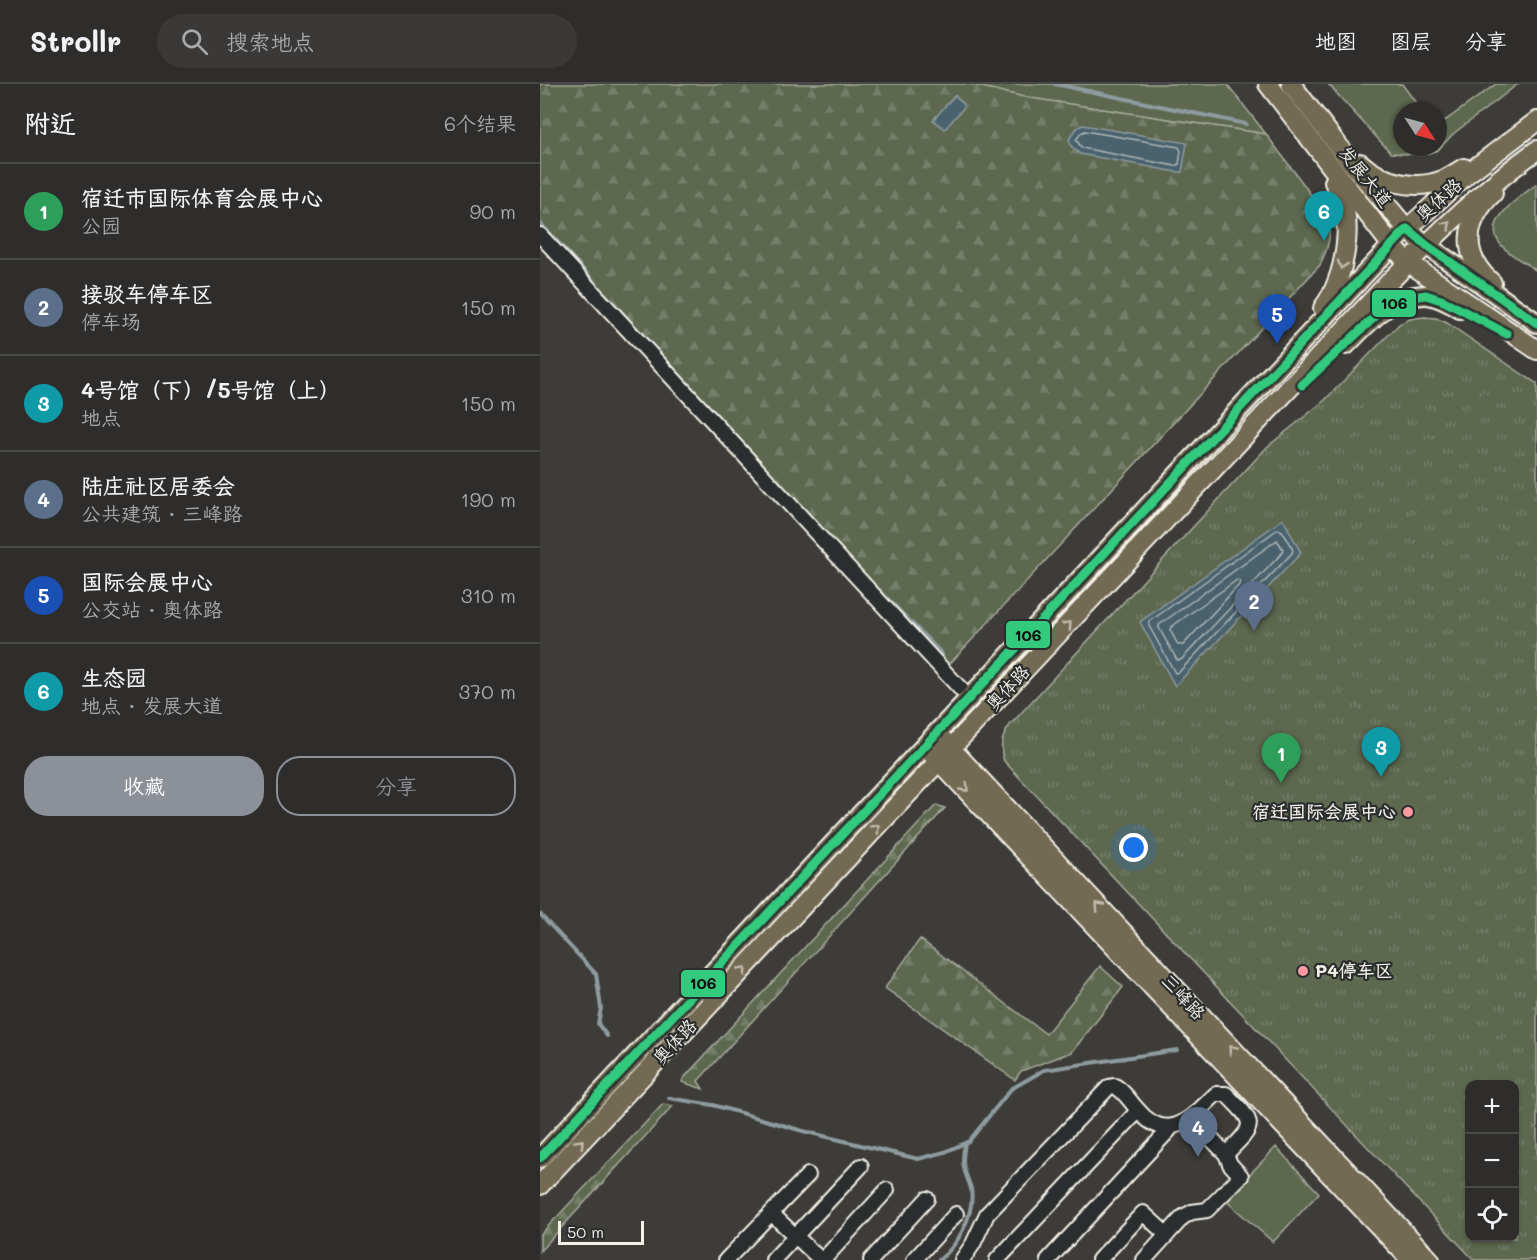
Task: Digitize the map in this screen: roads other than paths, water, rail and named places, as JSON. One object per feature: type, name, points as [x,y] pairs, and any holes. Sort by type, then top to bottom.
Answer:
[{"type":"main road","name":"发展大道","points":[[1267,84],[1392,246],[1409,262],[1537,350]]},
{"type":"main road","points":[[1245,403],[1326,305],[1335,289],[1345,256],[1345,210],[1339,189],[1267,84]]},
{"type":"main road","name":"发展大道","points":[[1292,84],[1353,165],[1407,229],[1426,245],[1537,322]]},
{"type":"main road","points":[[1292,84],[1362,165],[1379,176],[1398,183],[1422,185],[1444,179],[1533,124]]},
{"type":"main road","name":"奥体路","points":[[540,1158],[1407,229],[1467,174],[1533,124]]},
{"type":"main road","points":[[1537,151],[1489,198],[1476,215],[1468,241],[1476,265],[1537,322]]},
{"type":"main road","name":"奥体路","points":[[540,1185],[1409,262],[1463,209],[1508,171],[1537,151]]},
{"type":"main road","points":[[1261,419],[1317,372],[1381,311],[1401,299],[1426,295],[1444,301],[1537,350]]},
{"type":"main road","name":"三峰路","points":[[930,739],[1250,1077],[1430,1260]]},
{"type":"main road","name":"三峰路","points":[[1250,1077],[1411,1260]]},
{"type":"street","points":[[540,235],[969,698]]},
{"type":"street","points":[[1233,1101],[1250,1077]]},
{"type":"street","points":[[962,1260],[973,1244],[987,1214],[1108,1087],[1115,1086],[1123,1090],[1138,1111],[1160,1128],[1170,1129]]},
{"type":"street","points":[[1048,1260],[1170,1129],[1191,1118],[1216,1094],[1226,1094],[1233,1101],[1246,1116],[1249,1128],[1247,1134],[1226,1154]]},
{"type":"street","points":[[997,1260],[1138,1111]]},
{"type":"street","points":[[1144,1260],[1187,1214],[1207,1210],[1241,1176],[1230,1164],[1226,1154],[1191,1118]]},
{"type":"street","points":[[773,1260],[861,1166]]},
{"type":"street","points":[[726,1260],[808,1175]]},
{"type":"street","points":[[772,1214],[822,1260],[887,1190]]},
{"type":"street","points":[[871,1260],[927,1199]]},
{"type":"street","points":[[1099,1260],[1143,1213],[1167,1235]]},
{"type":"street","points":[[914,1260],[956,1214]]},
{"type":"water","points":[[955,95],[965,106],[945,129],[933,120]]},
{"type":"water","points":[[1083,125],[1187,143],[1182,172],[1080,154],[1071,146],[1069,139],[1077,128]]},
{"type":"water","points":[[1283,519],[1301,553],[1175,686],[1140,622]]},
{"type":"waterway","points":[[1055,84],[1246,124]]},
{"type":"waterway","points":[[540,223],[593,280]]},
{"type":"waterway","points":[[604,293],[817,524]]},
{"type":"waterway","points":[[829,537],[845,554]]},
{"type":"waterway","points":[[864,575],[942,654]]},
{"type":"waterway","points":[[540,914],[596,974],[601,1008],[598,1024],[607,1036]]},
{"type":"waterway","points":[[669,1098],[713,1105],[803,1131],[918,1159],[945,1152],[969,1141],[1011,1089],[1044,1070],[1177,1050]]},
{"type":"waterway","points":[[939,1260],[953,1247],[968,1219],[972,1199],[963,1165],[965,1143]]},
{"type":"place","name":"生态园","points":[[1324,241]]},
{"type":"place","name":"国际会展中心","points":[[1277,344]]},
{"type":"place","name":"接驳车停车区","points":[[1254,631]]},
{"type":"place","name":"4号馆（下）/5号馆（上）","points":[[1381,777]]},
{"type":"place","name":"宿迁市国际体育会展中心","points":[[1281,783]]},
{"type":"place","name":"宿迁国际会展中心","points":[[1408,812]]},
{"type":"place","name":"P4停车区","points":[[1303,971]]},
{"type":"place","name":"陆庄社区居委会","points":[[1198,1157]]}]
